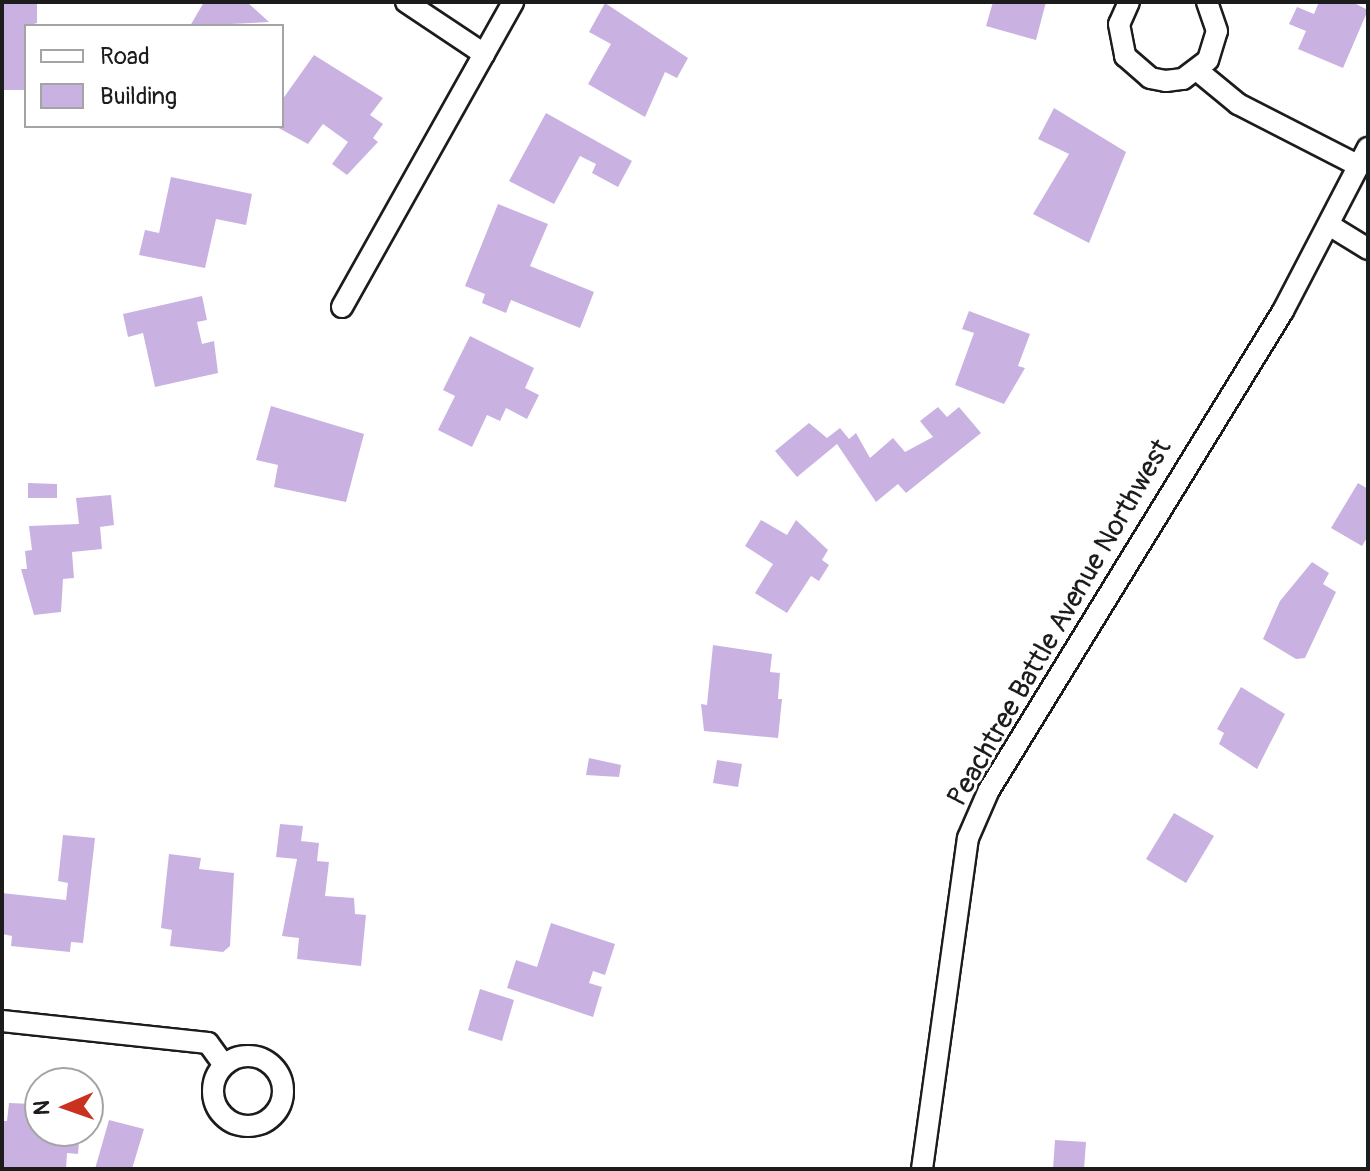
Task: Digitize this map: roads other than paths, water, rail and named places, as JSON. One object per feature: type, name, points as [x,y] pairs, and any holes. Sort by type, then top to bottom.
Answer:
[{"type":"street","points":[[406,2],[484,54]]},
{"type":"street","points":[[342,307],[513,2]]},
{"type":"street","points":[[1129,2],[1119,40],[1135,69],[1166,81],[1198,71],[1217,31],[1207,2]]},
{"type":"street","points":[[1198,71],[1238,104],[1363,157]]},
{"type":"street","name":"Peachtree Battle Avenue Northwest","points":[[922,1169],[968,838],[989,790],[1329,225],[1363,157]]},
{"type":"street","points":[[1329,225],[1368,249]]},
{"type":"street","points":[[2,1021],[208,1043],[224,1065]]}]
